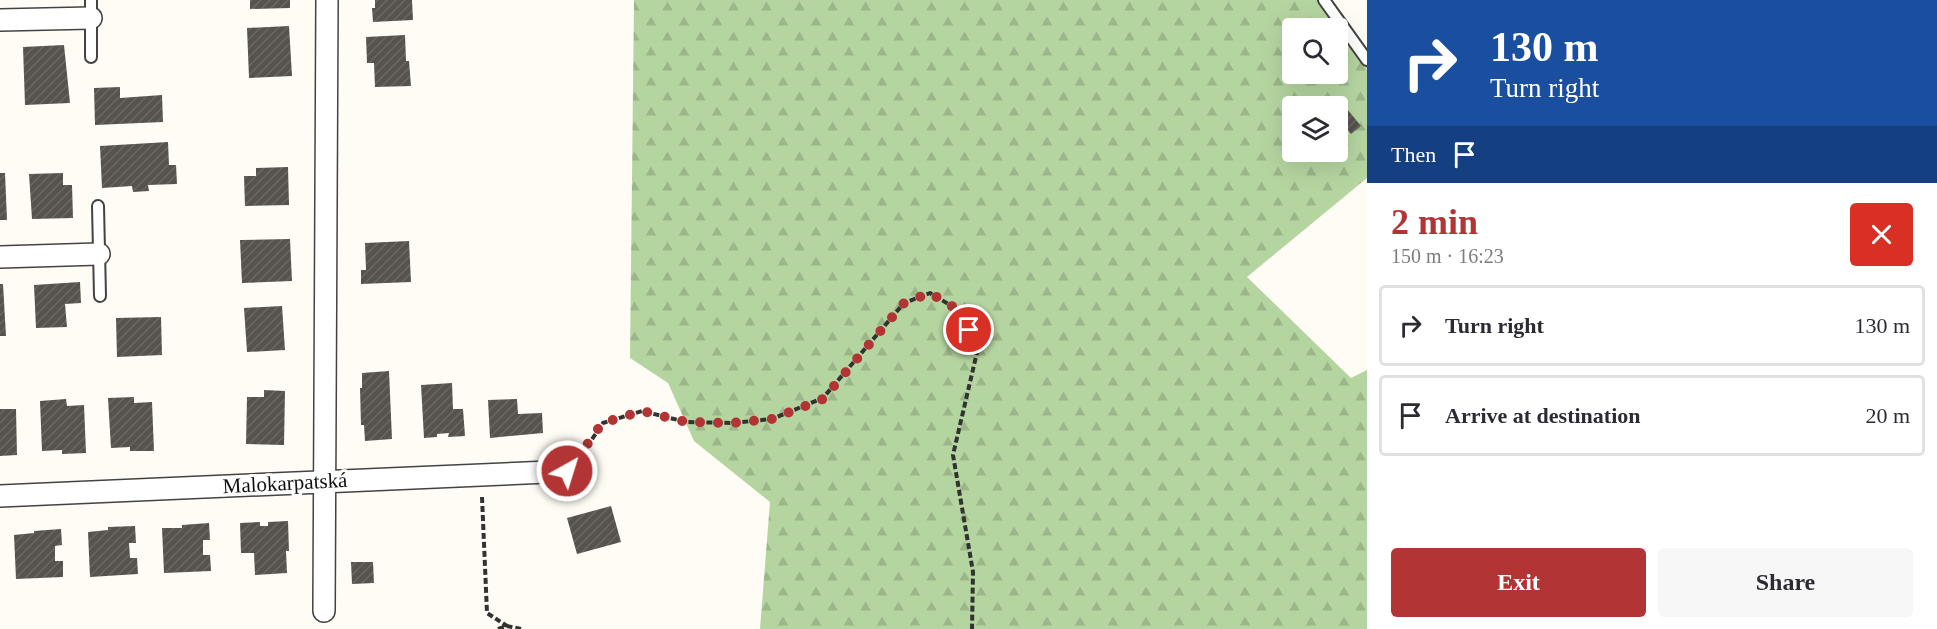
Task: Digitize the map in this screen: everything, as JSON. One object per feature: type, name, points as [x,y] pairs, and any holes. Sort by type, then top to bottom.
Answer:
[{"type":"street","points":[[324,611],[327,0]]},
{"type":"street","points":[[0,20],[91,9]]},
{"type":"street","points":[[0,257],[99,255]]},
{"type":"street","name":"Malokarpatská","points":[[0,496],[571,471]]},
{"type":"lane","points":[[1324,0],[1367,60]]},
{"type":"lane","points":[[91,9],[91,57]]},
{"type":"lane","points":[[98,206],[100,296]]},
{"type":"path","points":[[571,471],[603,423],[642,411],[686,422],[732,423],[772,419],[823,399],[904,303],[930,293],[960,311],[978,348],[953,455],[973,572],[972,629]]},
{"type":"path","points":[[482,496],[487,613],[507,626],[521,629]]},
{"type":"path","points":[[498,629],[507,626]]},
{"type":"green space","points":[[634,0],[1324,0],[1337,18],[1282,18],[1282,84],[1348,84],[1348,33],[1367,60],[1367,178],[1247,277],[1351,378],[1367,370],[1367,629],[760,629],[770,502],[694,441],[668,383],[630,358]]},
{"type":"building","points":[[250,0],[290,0],[290,8],[250,9]]},
{"type":"building","points":[[375,0],[412,0],[413,20],[373,22],[372,8],[375,8]]},
{"type":"building","points":[[289,26],[292,76],[249,78],[247,28]]},
{"type":"building","points":[[405,35],[406,61],[409,61],[411,86],[375,87],[374,63],[367,63],[366,37]]},
{"type":"building","points":[[64,45],[70,103],[25,105],[23,47]]},
{"type":"building","points":[[120,87],[120,98],[162,95],[163,122],[95,125],[94,88]]},
{"type":"building","points":[[1348,110],[1361,126],[1351,134],[1348,130]]},
{"type":"building","points":[[168,142],[169,165],[176,165],[177,184],[148,185],[149,191],[133,192],[132,186],[102,188],[100,146]]},
{"type":"building","points":[[288,167],[289,205],[245,206],[244,176],[256,176],[256,168]]},
{"type":"building","points":[[0,173],[5,173],[7,220],[0,220]]},
{"type":"building","points":[[63,173],[63,185],[72,185],[73,218],[32,219],[29,174]]},
{"type":"building","points":[[290,239],[292,281],[242,283],[240,240]]},
{"type":"building","points":[[409,241],[411,282],[361,284],[361,270],[366,270],[365,243]]},
{"type":"building","points":[[80,282],[81,303],[65,304],[67,327],[36,328],[34,285]]},
{"type":"building","points":[[0,284],[3,284],[6,336],[0,336]]},
{"type":"building","points":[[282,306],[285,350],[247,352],[244,308]]},
{"type":"building","points":[[161,317],[162,355],[117,357],[116,318]]},
{"type":"building","points":[[389,371],[392,439],[365,441],[364,425],[361,425],[362,373]]},
{"type":"building","points":[[452,383],[453,409],[463,409],[465,436],[448,437],[449,433],[424,438],[421,385]]},
{"type":"building","points":[[264,390],[285,391],[284,445],[246,444],[247,397],[264,397]]},
{"type":"building","points":[[134,397],[134,403],[152,402],[154,451],[130,451],[130,447],[111,448],[108,398]]},
{"type":"building","points":[[66,399],[67,406],[84,405],[86,453],[62,454],[62,450],[42,451],[40,401]]},
{"type":"building","points":[[517,399],[518,414],[542,413],[543,433],[490,438],[488,400]]},
{"type":"building","points":[[0,409],[16,409],[17,455],[0,456]]},
{"type":"building","points":[[611,506],[621,542],[577,554],[567,518]]},
{"type":"building","points":[[288,521],[287,573],[255,575],[254,553],[241,553],[240,523],[260,522],[260,526],[268,526],[268,522]]},
{"type":"building","points":[[209,523],[210,540],[203,540],[203,555],[210,555],[211,571],[164,573],[162,528],[182,528],[182,525]]},
{"type":"building","points":[[135,526],[136,543],[129,543],[130,558],[137,558],[138,574],[90,577],[88,532],[108,530],[108,527]]},
{"type":"building","points":[[61,529],[62,545],[55,546],[55,561],[63,561],[63,577],[16,579],[14,535]]},
{"type":"building","points":[[351,562],[373,562],[374,583],[352,584]]},
{"type":"route","points":[[567,471],[571,471],[603,423],[642,411],[686,422],[732,423],[772,419],[823,399],[904,303],[930,293],[960,311],[969,330]]}]
